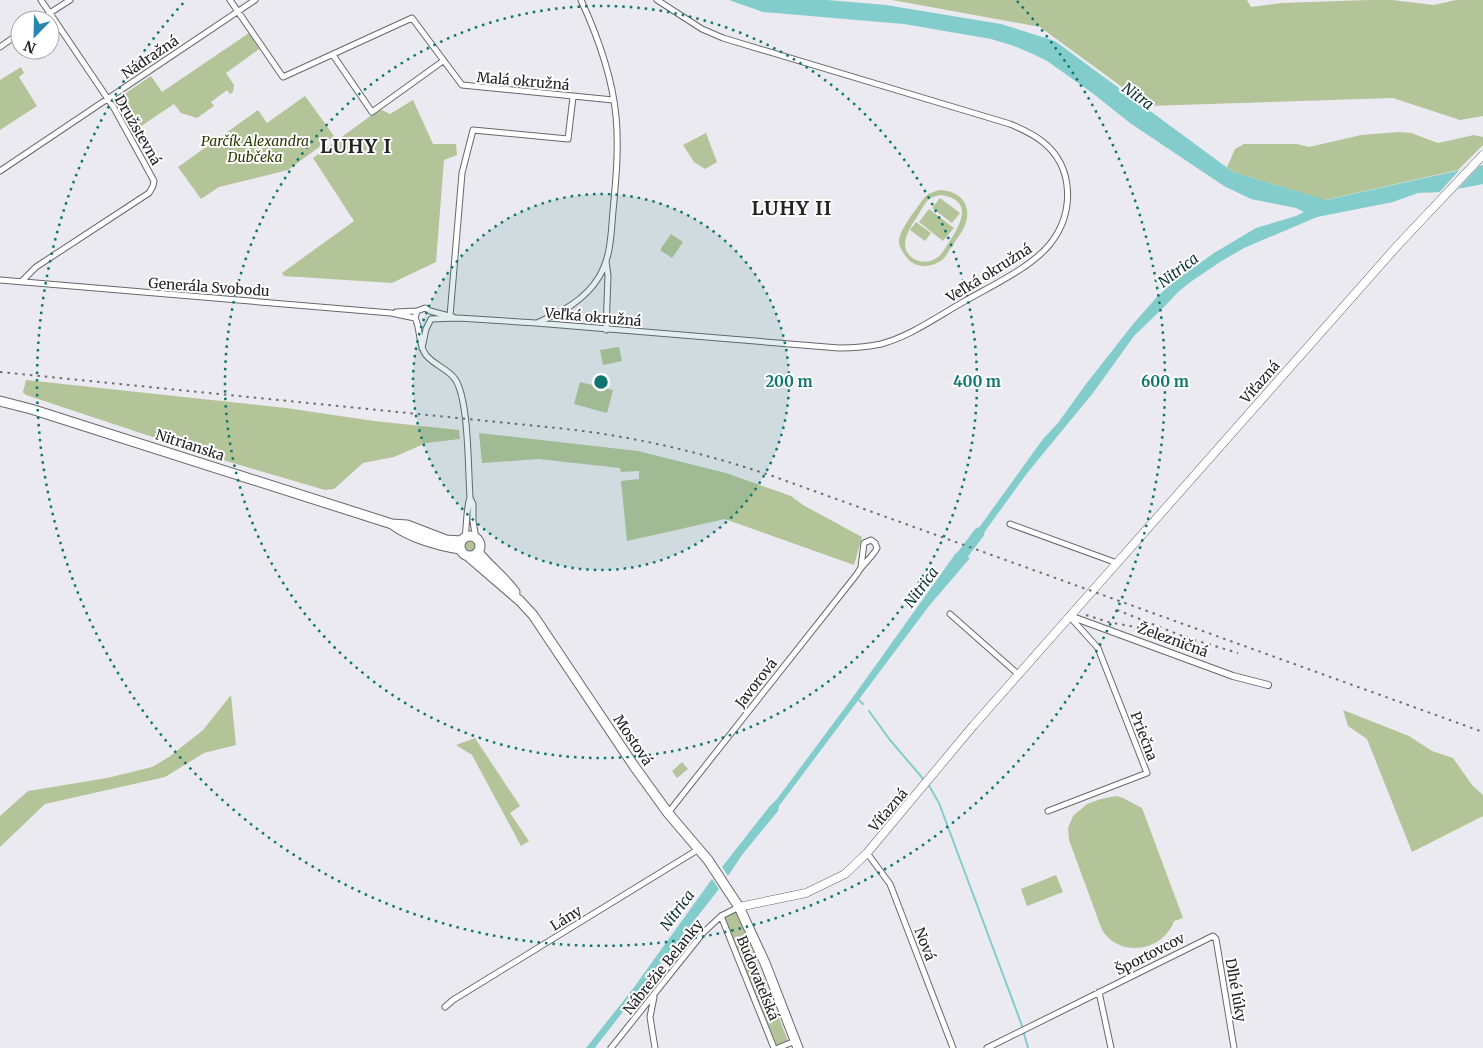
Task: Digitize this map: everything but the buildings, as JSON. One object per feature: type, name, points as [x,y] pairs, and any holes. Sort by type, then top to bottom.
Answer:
[{"type":"main road","name":"Víťazná","points":[[739,906],[806,893],[845,874],[867,853],[973,726],[1070,616],[1398,245],[1483,155]]},
{"type":"main road","name":"Nitrianska","points":[[0,401],[31,409],[371,517],[392,524],[404,532],[443,547],[462,542]]},
{"type":"main road","points":[[470,536],[476,538],[480,545],[474,555],[464,555],[462,542],[470,536]]},
{"type":"main road","name":"Mostová","points":[[474,555],[533,615],[634,766],[668,813],[699,849],[739,906]]},
{"type":"main road","points":[[739,906],[765,963],[797,1044]]},
{"type":"street","points":[[55,10],[70,0]]},
{"type":"street","points":[[230,0],[283,77],[333,54],[372,112],[443,61]]},
{"type":"street","name":"Nádražná","points":[[0,172],[255,0]]},
{"type":"street","points":[[422,348],[427,324],[432,319],[458,318],[536,323],[557,314],[583,296],[599,277],[610,248],[616,176],[616,127],[614,100],[601,47],[581,0]]},
{"type":"street","name":"Veľká okružná","points":[[536,323],[839,348],[856,348],[881,344],[912,331],[990,288],[1038,257],[1050,245],[1060,230],[1068,206],[1064,171],[1050,148],[1029,132],[1010,124],[723,38],[702,29],[657,0]]},
{"type":"street","name":"Malá okružná","points":[[333,54],[412,18],[458,82],[465,86],[614,100]]},
{"type":"street","name":"Družstevná","points":[[21,282],[36,267],[148,194],[154,186],[153,178],[108,99],[60,28]]},
{"type":"street","points":[[450,316],[462,173],[474,130],[568,139],[573,97]]},
{"type":"street","points":[[606,261],[608,276],[606,330]]},
{"type":"street","name":"Generála Svobodu","points":[[0,280],[391,312],[417,321]]},
{"type":"street","points":[[391,312],[417,311],[422,308],[458,318]]},
{"type":"street","points":[[417,311],[422,348],[426,354],[456,380],[460,391],[465,418],[470,497],[462,542]]},
{"type":"street","points":[[430,311],[432,319]]},
{"type":"street","points":[[417,321],[422,325],[427,324]]},
{"type":"street","points":[[470,497],[473,504],[473,522],[476,538]]},
{"type":"street","points":[[1010,524],[1117,563]]},
{"type":"street","name":"Javorová","points":[[668,813],[861,567],[875,553],[877,548],[875,543],[870,540],[864,543],[861,567]]},
{"type":"street","points":[[950,614],[1019,675]]},
{"type":"street","name":"Železničná","points":[[1070,616],[1233,676],[1268,685]]},
{"type":"street","name":"Priečna","points":[[1048,811],[1147,773],[1098,648],[1070,616]]},
{"type":"street","name":"Lány","points":[[445,1007],[453,1000],[699,849]]},
{"type":"street","name":"Nová","points":[[867,853],[890,884],[953,1048]]},
{"type":"street","name":"Nábrežie Belanky","points":[[611,1048],[703,933],[721,916],[739,906]]},
{"type":"street","name":"Budovateľská","points":[[721,916],[774,1048]]},
{"type":"street","name":"Športovcov","points":[[987,1048],[1213,936]]},
{"type":"street","name":"Dlhé lúky","points":[[1213,936],[1216,940],[1234,1048]]},
{"type":"street","points":[[1099,992],[1111,1048]]},
{"type":"street","points":[[654,996],[650,1017],[655,1048]]},
{"type":"street","points":[[778,1048],[797,1044]]},
{"type":"green space","points":[[892,0],[1247,0],[1251,7],[1282,3],[1368,0],[1392,0],[1434,5],[1456,0],[1483,0],[1483,116],[1460,120],[1393,98],[1148,106],[1040,27]]},
{"type":"green space","points":[[249,33],[259,49],[226,73],[234,85],[233,92],[230,94],[227,90],[211,102],[214,106],[197,118],[181,113],[174,104],[137,129],[141,135],[136,138],[118,105],[120,97],[151,76],[162,92]]},
{"type":"green space","points":[[21,67],[24,73],[19,77],[37,106],[0,130],[0,80]]},
{"type":"green space","name":"Parčík Alexandra Dubčeka","points":[[305,96],[334,136],[288,170],[219,187],[201,199],[178,167],[258,110],[267,123]]},
{"type":"green space","points":[[413,100],[433,144],[456,144],[457,155],[444,160],[436,262],[392,283],[284,276],[282,273],[354,221],[313,158],[380,109],[390,114]]},
{"type":"green space","points":[[706,133],[717,162],[705,169],[694,162],[683,145]]},
{"type":"green space","points":[[1411,133],[1438,143],[1474,135],[1483,137],[1483,145],[1458,170],[1325,200],[1233,172],[1227,167],[1235,149],[1244,144],[1297,144],[1309,147],[1361,135]]},
{"type":"green space","points":[[939,190],[952,192],[962,198],[967,209],[967,215],[964,228],[943,259],[932,265],[922,266],[912,263],[908,259],[899,241],[905,225],[928,194]],"holes":[[[941,195],[958,202],[961,207],[962,214],[957,228],[936,259],[927,262],[916,260],[906,251],[905,245],[910,228],[929,200]]]},
{"type":"green space","points":[[940,198],[960,213],[952,223],[932,208]]},
{"type":"green space","points":[[929,209],[954,228],[943,241],[919,222]]},
{"type":"green space","points":[[916,222],[931,233],[925,241],[910,230]]},
{"type":"green space","points":[[671,234],[683,242],[672,258],[660,250]]},
{"type":"green space","points":[[619,347],[622,361],[603,365],[600,350]]},
{"type":"green space","points":[[26,380],[286,408],[374,421],[459,430],[460,439],[426,443],[394,457],[363,463],[334,489],[325,490],[216,458],[26,395],[23,392]]},
{"type":"green space","points":[[580,382],[613,390],[607,413],[574,404]]},
{"type":"green space","points":[[479,433],[638,451],[726,473],[791,496],[803,505],[862,537],[854,565],[725,519],[627,541],[621,481],[639,479],[639,471],[621,472],[620,468],[538,459],[482,463]]},
{"type":"green space","points":[[467,539],[473,539],[477,546],[473,553],[467,553],[463,549],[463,543]]},
{"type":"green space","points":[[231,695],[236,745],[204,753],[165,777],[45,804],[0,847],[0,816],[28,791],[107,778],[152,767],[169,757],[203,730]]},
{"type":"green space","points":[[1343,710],[1409,736],[1432,751],[1453,758],[1472,785],[1483,795],[1483,816],[1412,852],[1367,739],[1348,726]]},
{"type":"green space","points":[[475,738],[520,806],[510,813],[529,841],[521,846],[472,755],[456,745]]},
{"type":"green space","points":[[682,762],[688,769],[677,778],[672,771]]},
{"type":"green space","points":[[1116,796],[1142,808],[1183,918],[1174,921],[1160,939],[1151,945],[1140,948],[1129,948],[1119,945],[1102,930],[1069,840],[1068,828],[1073,816],[1087,804]]},
{"type":"green space","points":[[1056,875],[1063,892],[1027,906],[1021,889]]},
{"type":"green space","points":[[737,911],[788,1041],[776,1047],[724,917]]},
{"type":"water","points":[[729,0],[827,0],[886,5],[1001,24],[1055,41],[1233,172],[1326,200],[1483,165],[1483,184],[1441,192],[1418,193],[1393,202],[1317,217],[1244,248],[1189,283],[1134,336],[1093,393],[1028,472],[975,545],[968,543],[1043,439],[1058,423],[1086,384],[1156,298],[1172,283],[1214,253],[1256,228],[1304,212],[1296,208],[1251,199],[1224,186],[1130,123],[1047,61],[1014,46],[991,39],[904,24],[763,12]]},
{"type":"water","points":[[956,553],[970,558],[929,606],[728,876],[722,867],[777,799]]},
{"type":"water","points":[[712,879],[719,889],[595,1048],[586,1048],[632,990]]},
{"type":"pier","points":[[1483,162],[1455,192],[1437,195],[1463,166]]},
{"type":"waterway","name":"Nitrica","points":[[954,566],[979,533]]},
{"type":"waterway","points":[[857,698],[863,704]]},
{"type":"waterway","points":[[869,711],[890,740],[925,781]]},
{"type":"waterway","points":[[928,784],[939,803],[1021,1023],[1028,1048]]},
{"type":"railway","points":[[0,372],[593,432],[673,448],[726,461],[778,478],[1483,732]]},
{"type":"railway","points":[[1117,610],[1185,637],[1238,653]]},
{"type":"railway","points":[[1086,615],[1108,622],[1152,630]]},
{"type":"railway","points":[[1142,632],[1178,648]]},
{"type":"district","name":"LUHY I","points":[[356,146]]},
{"type":"district","name":"LUHY II","points":[[792,208]]},
{"type":"water label","name":"Nitra","points":[[1138,96]]}]
